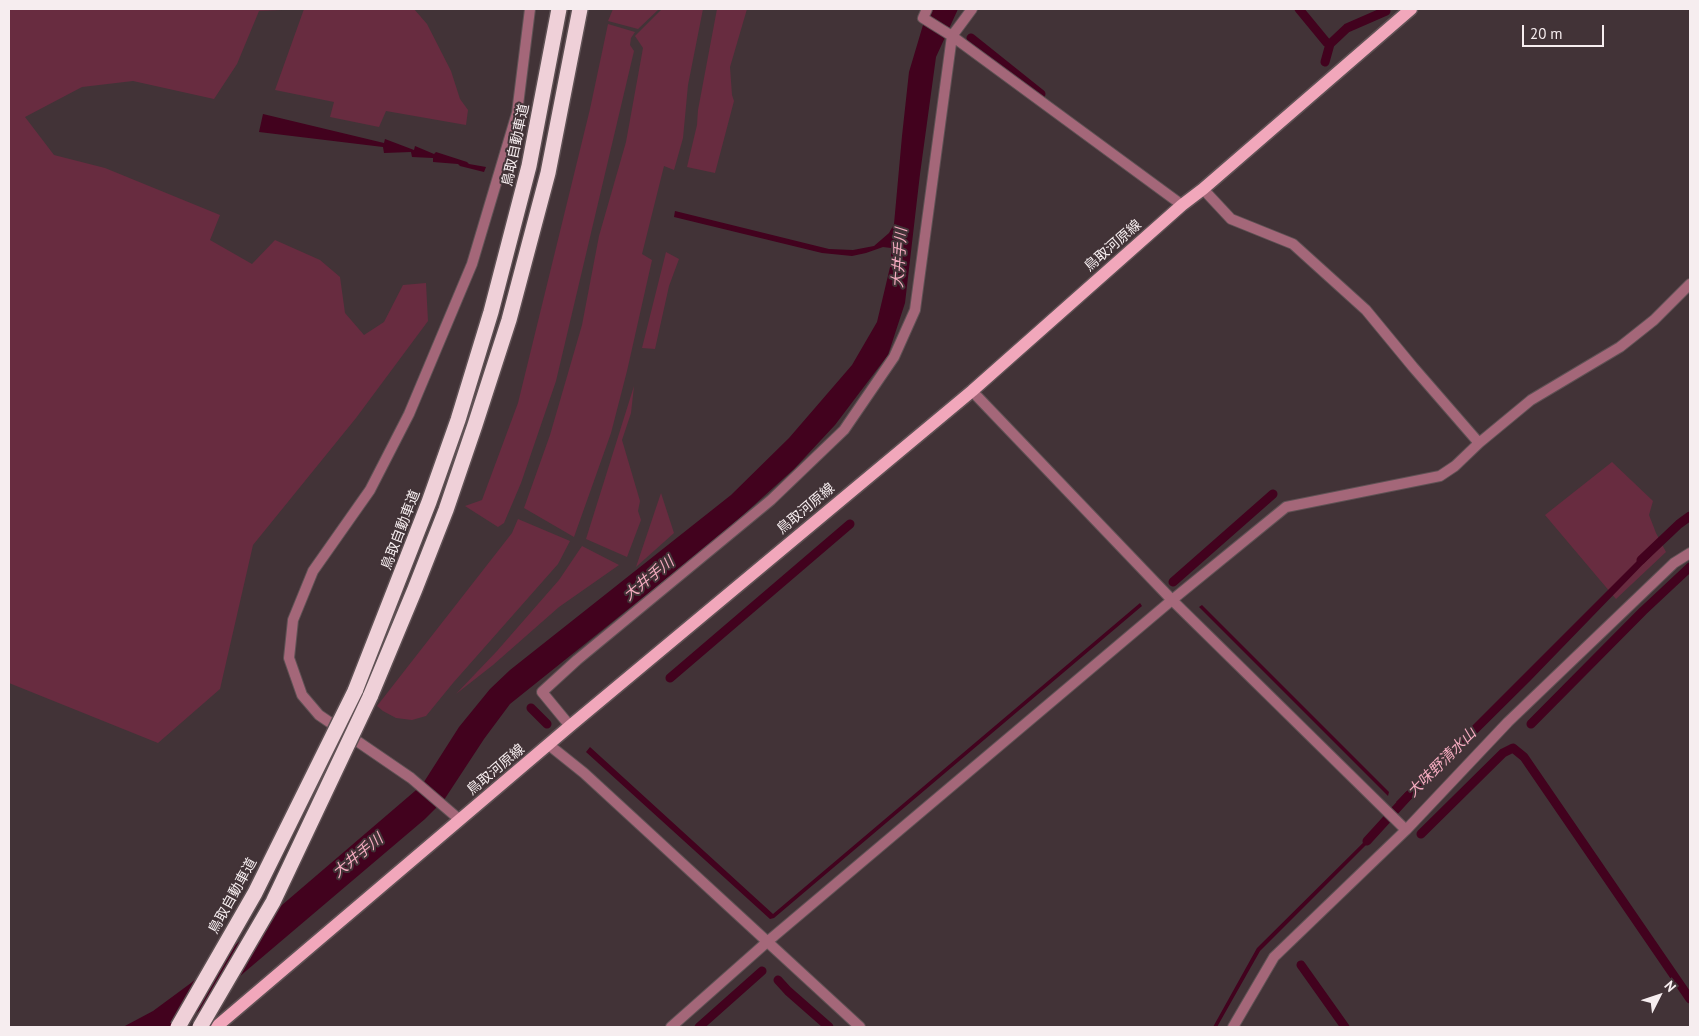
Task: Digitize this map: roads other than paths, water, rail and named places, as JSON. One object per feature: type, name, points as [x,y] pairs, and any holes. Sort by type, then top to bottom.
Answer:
[{"type":"highway","name":"鳥取自動車道","points":[[178,1027],[255,893],[355,691],[429,502],[458,420],[491,312],[529,166],[559,9]]},
{"type":"highway","points":[[200,1027],[273,902],[370,696],[446,510],[476,425],[509,320],[548,173],[580,9]]},
{"type":"main road","name":"鳥取河原線","points":[[216,1027],[570,726],[972,391],[1182,205],[1411,9]]},
{"type":"street","points":[[460,820],[446,806],[411,778],[319,715],[302,695],[289,658],[293,620],[313,571],[370,490],[410,414],[472,264],[517,113],[530,9]]},
{"type":"street","points":[[927,9],[923,18],[952,36],[1182,205]]},
{"type":"street","points":[[570,726],[542,692],[577,660],[771,500],[844,430],[894,357],[915,310],[952,36],[972,9]]},
{"type":"street","points":[[1203,189],[1230,219],[1293,244],[1366,310],[1479,443]]},
{"type":"street","points":[[671,1027],[767,942],[1172,600],[1286,507],[1440,476],[1455,466],[1479,443],[1531,400],[1620,347],[1654,320],[1690,284]]},
{"type":"street","points":[[972,391],[1172,600],[1406,830]]},
{"type":"street","points":[[1233,1027],[1274,957],[1406,830],[1508,722],[1674,563],[1690,552]]},
{"type":"street","points":[[549,745],[584,773],[860,1027]]},
{"type":"water","name":"大井手川","points":[[932,9],[958,9],[936,57],[905,303],[888,355],[835,425],[794,469],[722,534],[510,704],[484,739],[444,800],[425,819],[180,1027],[123,1027],[153,1011],[191,983],[422,785],[459,727],[490,689],[510,670],[731,495],[789,438],[852,365],[877,322],[891,263],[891,248],[883,247],[852,256],[822,253],[674,217],[675,211],[829,249],[853,250],[874,246],[889,233],[894,224],[909,72],[923,25]]},
{"type":"water","points":[[263,114],[384,143],[385,139],[414,150],[415,146],[434,154],[436,152],[469,164],[486,167],[484,172],[458,164],[433,162],[433,158],[412,157],[411,152],[384,153],[383,147],[259,132]]},
{"type":"water","points":[[1648,550],[1652,555],[1530,681],[1404,806],[1396,802]]},
{"type":"water","points":[[1140,603],[1142,606],[774,918],[770,919],[586,752],[590,747],[773,914]]},
{"type":"water","points":[[1202,605],[1389,792],[1388,796],[1199,607]]},
{"type":"water","points":[[1374,832],[1377,834],[1260,951],[1217,1027],[1213,1027],[1257,948]]},
{"type":"waterway","points":[[1299,9],[1327,43]]},
{"type":"waterway","points":[[1325,62],[1330,44],[1347,28],[1386,11]]},
{"type":"waterway","points":[[971,38],[1041,94]]},
{"type":"waterway","points":[[1173,582],[1273,494]]},
{"type":"waterway","name":"大味野清水山","points":[[1641,560],[1690,516]]},
{"type":"waterway","points":[[670,678],[850,524]]},
{"type":"waterway","points":[[1531,724],[1643,611],[1690,567]]},
{"type":"waterway","points":[[531,708],[547,724]]},
{"type":"waterway","points":[[1421,834],[1503,753],[1513,748],[1524,757],[1690,999]]},
{"type":"waterway","name":"大味野清水山","points":[[1367,841],[1409,795]]},
{"type":"waterway","points":[[1301,965],[1345,1027]]},
{"type":"waterway","points":[[699,1027],[762,971]]},
{"type":"waterway","points":[[778,980],[829,1027]]}]
